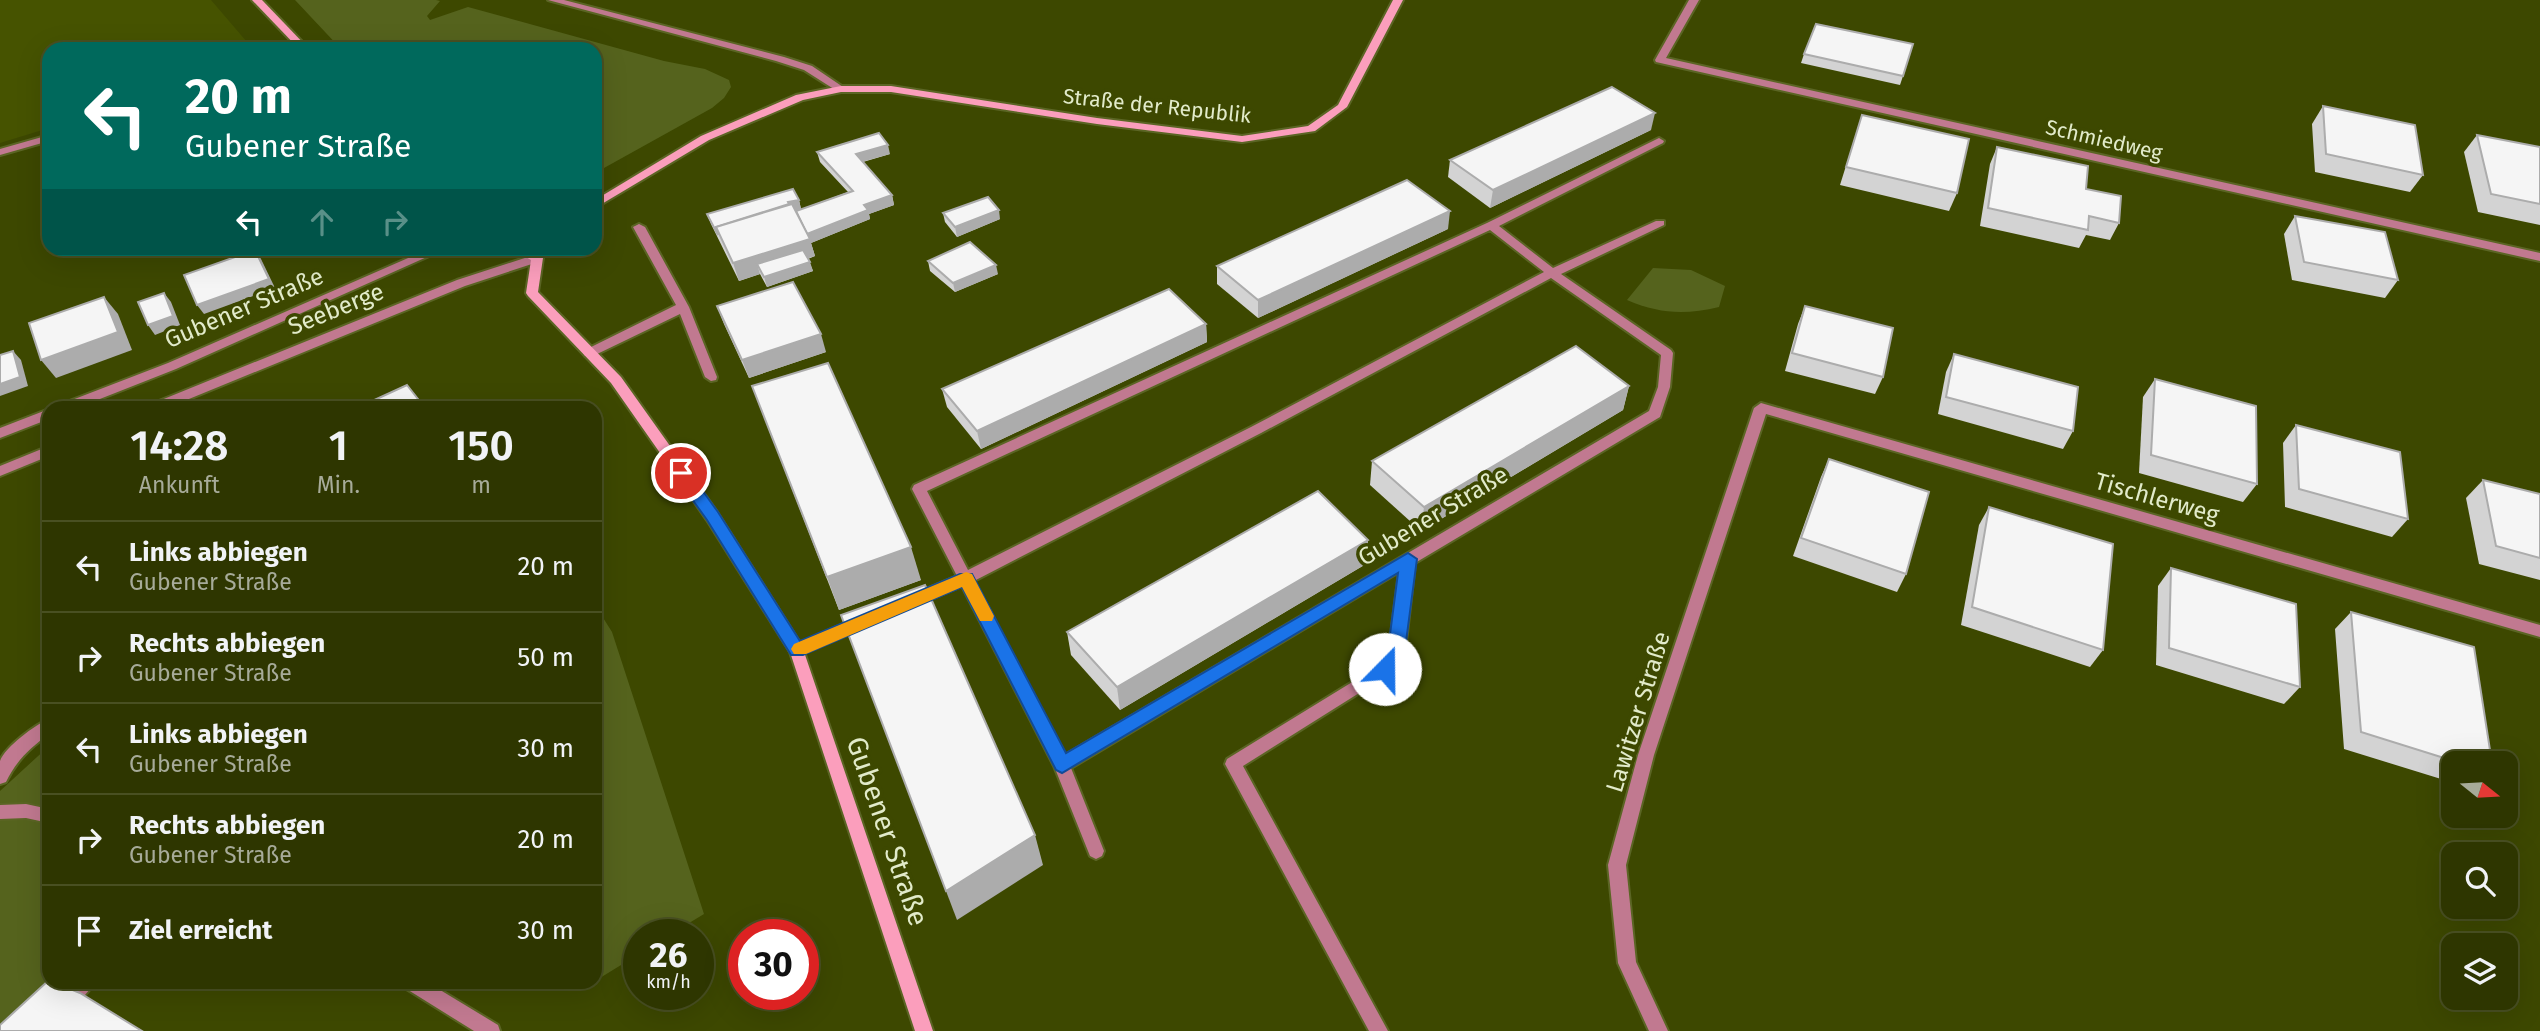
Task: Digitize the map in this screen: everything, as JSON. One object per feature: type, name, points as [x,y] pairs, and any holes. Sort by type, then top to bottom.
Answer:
[{"type":"main road","points":[[257,0],[297,42]]},
{"type":"main road","name":"Straße der Republik","points":[[602,201],[705,138],[800,97],[841,89],[891,89],[1097,121],[1242,139],[1311,129],[1342,107],[1398,0]]},
{"type":"main road","name":"Gubener Straße","points":[[540,256],[532,293],[616,380],[712,516],[797,650],[924,1031]]},
{"type":"street","points":[[553,0],[780,59],[808,68],[841,89]]},
{"type":"street","name":"Schmiedweg","points":[[1693,0],[1661,60],[2540,257]]},
{"type":"street","points":[[0,152],[42,140]]},
{"type":"street","points":[[1096,851],[1062,765],[919,489],[1491,225],[1658,141]]},
{"type":"street","points":[[797,650],[966,578],[1244,436],[1552,273],[1660,223]]},
{"type":"street","name":"Gubener Straße","points":[[1062,765],[1655,414],[1664,387],[1667,353],[1552,273],[1491,225]]},
{"type":"street","points":[[639,227],[683,307],[711,377]]},
{"type":"street","name":"Gubener Straße","points":[[82,401],[172,366],[424,256]]},
{"type":"street","name":"Seeberge","points":[[171,401],[533,256]]},
{"type":"street","points":[[589,353],[683,307]]},
{"type":"street","name":"Tischlerweg","points":[[1761,408],[2540,631]]},
{"type":"street","name":"Lawitzer Straße","points":[[1659,1031],[1627,963],[1617,864],[1646,755],[1761,408]]},
{"type":"street","points":[[0,433],[42,417]]},
{"type":"street","points":[[0,471],[42,454]]},
{"type":"street","points":[[1379,1031],[1233,764],[1385,669],[1398,642],[1408,559]]},
{"type":"street","points":[[0,777],[6,763],[31,737],[42,730]]},
{"type":"street","points":[[0,812],[26,811],[42,814]]},
{"type":"street","points":[[49,1015],[77,989]]},
{"type":"street","points":[[422,989],[491,1031]]},
{"type":"shaded area","points":[[0,0],[211,0],[247,42],[42,42],[42,130],[0,143]]},
{"type":"shaded area","points":[[295,0],[436,0],[440,1],[427,16],[430,20],[468,7],[595,42],[334,42]]},
{"type":"shaded area","points":[[602,44],[705,69],[729,80],[731,87],[724,98],[712,108],[602,169]]},
{"type":"shaded area","points":[[1653,268],[1691,270],[1725,286],[1719,307],[1673,312],[1627,300]]},
{"type":"shaded area","points":[[602,616],[612,632],[704,914],[696,919],[623,919],[623,964],[602,977]]},
{"type":"shaded area","points":[[42,752],[42,989],[76,989],[30,1031],[0,1031],[0,791]]},
{"type":"building","points":[[1816,24],[1913,44],[1903,76],[1804,54]]},
{"type":"building","points":[[1612,87],[1655,113],[1493,190],[1450,160]]},
{"type":"building","points":[[2323,106],[2415,125],[2423,175],[2326,154]]},
{"type":"building","points":[[1862,115],[1969,139],[1957,193],[1846,167]]},
{"type":"building","points":[[879,133],[888,145],[856,154],[892,195],[864,205],[868,210],[807,234],[796,211],[853,191],[817,152]]},
{"type":"building","points":[[2477,135],[2540,147],[2540,204],[2491,194]]},
{"type":"building","points":[[1997,147],[2088,166],[2086,189],[2121,196],[2119,223],[2089,216],[2088,230],[1988,208]]},
{"type":"building","points":[[1407,180],[1450,211],[1258,300],[1217,266]]},
{"type":"building","points":[[793,189],[799,200],[716,227],[718,235],[707,214]]},
{"type":"building","points":[[988,197],[999,210],[955,227],[943,213]]},
{"type":"building","points":[[792,204],[810,239],[733,263],[716,227]]},
{"type":"building","points":[[2295,216],[2385,232],[2398,280],[2304,262]]},
{"type":"building","points":[[970,242],[996,265],[953,283],[928,261]]},
{"type":"building","points":[[803,250],[810,262],[764,277],[757,264]]},
{"type":"building","points":[[238,256],[258,256],[269,279],[197,305],[184,275]]},
{"type":"building","points":[[793,282],[821,334],[742,360],[717,306]]},
{"type":"building","points":[[1169,289],[1206,324],[977,431],[942,389]]},
{"type":"building","points":[[164,293],[173,316],[148,325],[138,302]]},
{"type":"building","points":[[104,297],[118,332],[41,360],[29,323]]},
{"type":"building","points":[[1805,306],[1893,328],[1883,377],[1792,353]]},
{"type":"building","points":[[1576,346],[1629,386],[1424,507],[1372,461]]},
{"type":"building","points":[[13,351],[20,377],[0,384],[0,355]]},
{"type":"building","points":[[1954,354],[2078,387],[2073,431],[1946,397]]},
{"type":"building","points":[[828,363],[911,547],[827,577],[752,386]]},
{"type":"building","points":[[2155,379],[2256,406],[2257,484],[2151,455]]},
{"type":"building","points":[[407,385],[420,401],[372,401]]},
{"type":"building","points":[[2296,425],[2400,452],[2408,519],[2299,489]]},
{"type":"building","points":[[1829,459],[1929,492],[1906,574],[1801,538]]},
{"type":"building","points":[[2483,480],[2540,494],[2540,558],[2496,546]]},
{"type":"building","points":[[1318,491],[1368,540],[1117,687],[1067,632]]},
{"type":"building","points":[[1989,507],[2113,544],[2103,650],[1972,607]]},
{"type":"building","points":[[2171,568],[2296,604],[2300,687],[2169,648]]},
{"type":"building","points":[[925,585],[1035,835],[946,891],[841,615]]},
{"type":"building","points":[[2351,612],[2474,647],[2490,751],[2441,751],[2441,757],[2361,732]]},
{"type":"building","points":[[42,986],[42,989],[70,989],[80,993],[142,1031],[0,1031],[0,1025]]},
{"type":"slow traffic","points":[[800,649],[966,578],[986,616]]},
{"type":"route","points":[[681,473],[712,516],[797,650],[966,578],[1062,765],[1408,559],[1398,642],[1385,669]]}]
